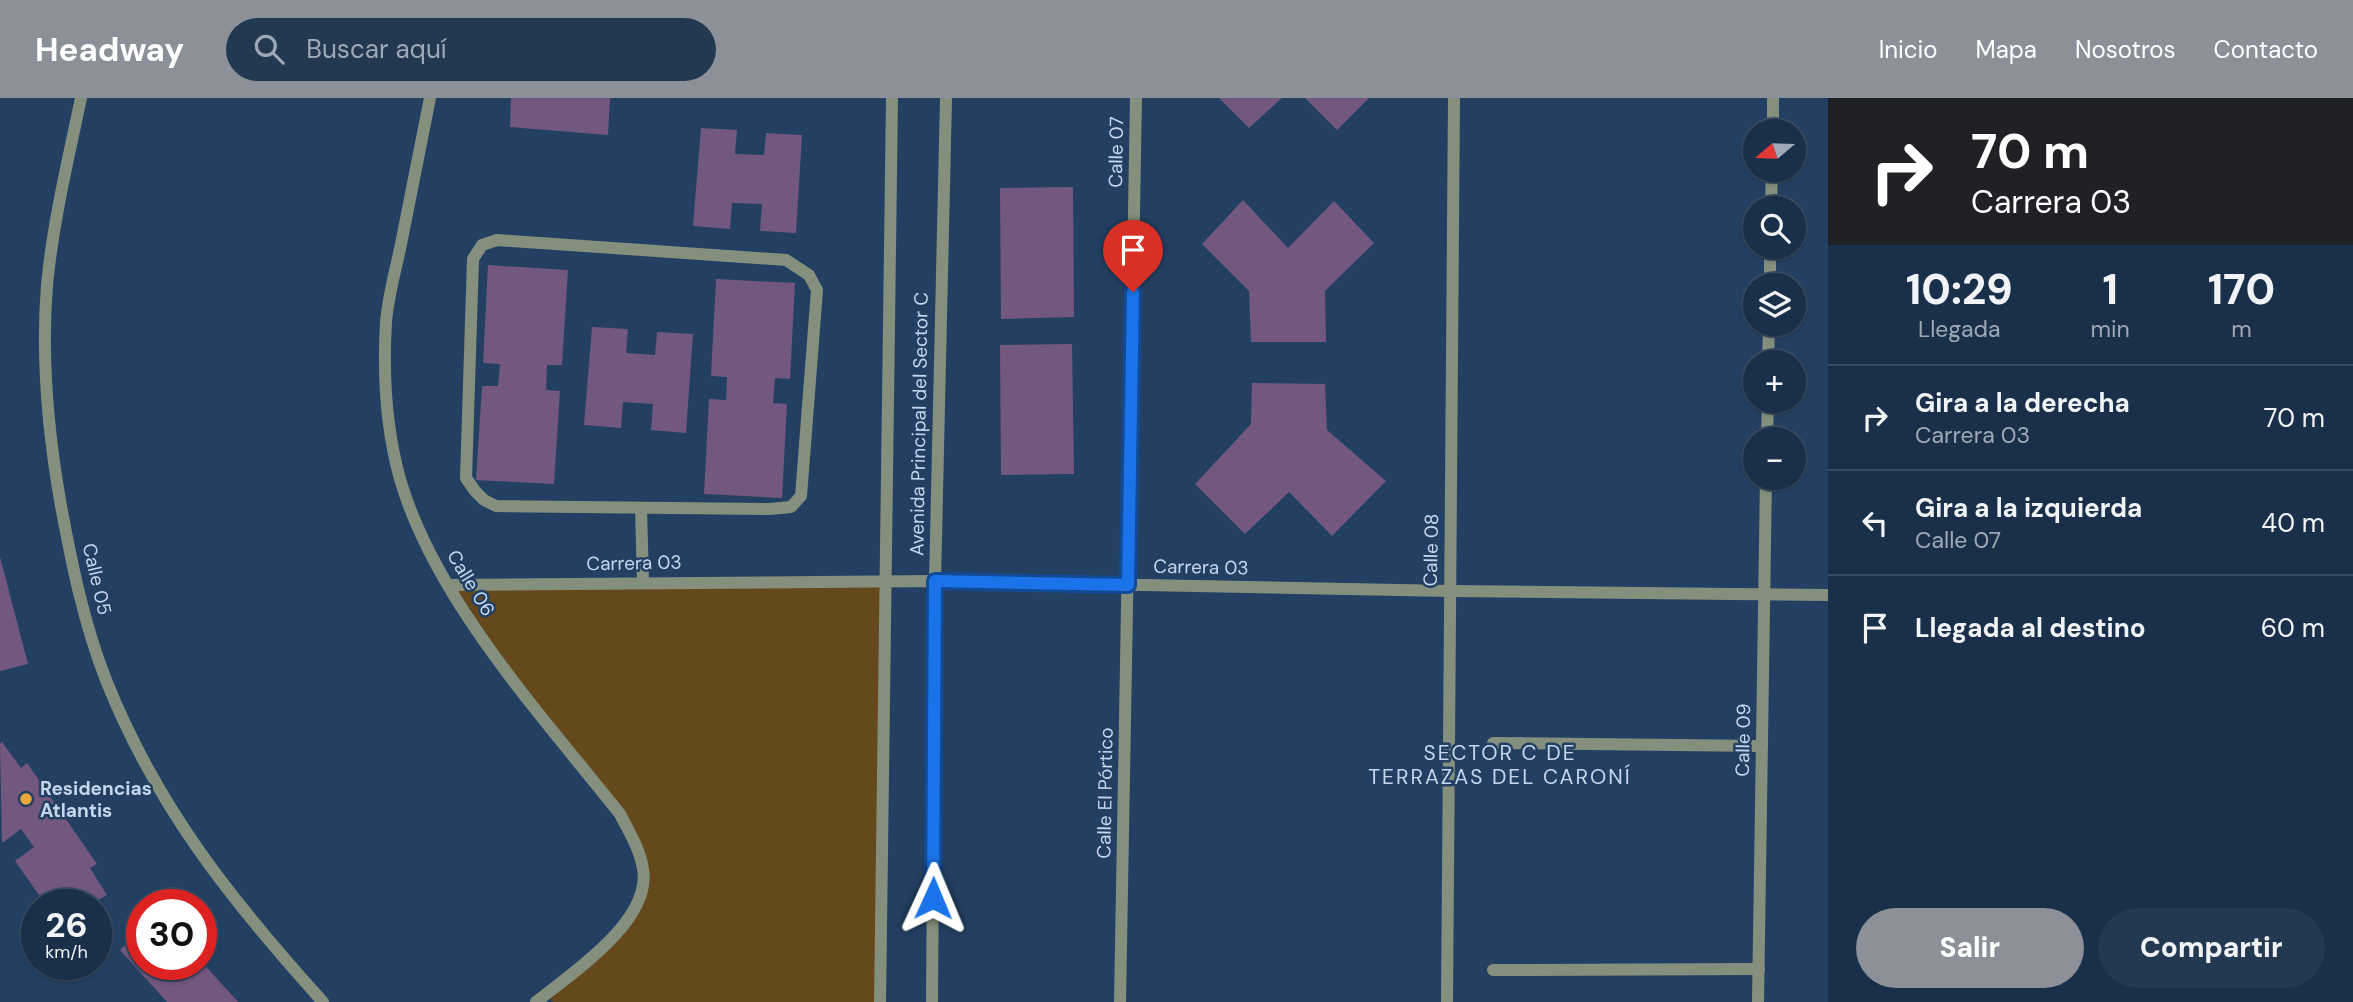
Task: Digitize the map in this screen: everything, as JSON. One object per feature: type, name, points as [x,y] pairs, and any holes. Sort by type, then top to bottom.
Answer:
[{"type":"street","name":"Calle 05","points":[[81,98],[53,231],[47,288],[45,359],[50,434],[58,488],[72,564],[90,632],[106,680],[133,739],[196,849],[236,903],[323,1002]]},
{"type":"street","name":"Calle 06","points":[[430,98],[386,319],[385,372],[400,478],[435,564],[471,623],[620,814],[636,845],[644,871],[640,899],[625,926],[536,1002]]},
{"type":"street","name":"Avenida Principal del Sector C","points":[[880,1002],[892,98]]},
{"type":"street","name":"Avenida Principal del Sector C","points":[[932,1002],[935,581],[946,98]]},
{"type":"street","name":"Calle 07","points":[[1128,585],[1136,98]]},
{"type":"street","name":"Calle 08","points":[[1447,1002],[1454,98]]},
{"type":"street","points":[[1773,98],[1773,119]]},
{"type":"street","points":[[497,240],[786,260],[809,275],[817,290],[801,496],[791,507],[770,509],[641,508],[496,506],[484,500],[466,478],[473,259],[482,245],[497,240]]},
{"type":"street","name":"Calle 09","points":[[1758,1002],[1766,490]]},
{"type":"street","points":[[641,508],[643,582]]},
{"type":"street","name":"Carrera 03","points":[[448,585],[935,581],[1828,595]]},
{"type":"street","name":"Calle El Pórtico","points":[[1120,1002],[1128,585]]},
{"type":"street","points":[[1493,743],[1762,746]]},
{"type":"street","points":[[1493,970],[1759,970]]},
{"type":"shaded area","points":[[886,581],[880,1002],[553,1002],[546,994],[603,948],[640,899],[636,845],[448,585]]},
{"type":"building","points":[[511,98],[610,98],[608,135],[510,127]]},
{"type":"building","points":[[1219,98],[1282,98],[1249,128]]},
{"type":"building","points":[[1305,98],[1369,98],[1337,130]]},
{"type":"building","points":[[701,128],[737,130],[735,154],[764,155],[766,133],[802,135],[796,233],[760,231],[762,204],[732,203],[730,229],[693,226]]},
{"type":"building","points":[[1073,187],[1074,317],[1001,319],[1000,188]]},
{"type":"building","points":[[1243,200],[1288,248],[1334,201],[1374,243],[1325,291],[1326,342],[1251,342],[1249,291],[1202,244]]},
{"type":"building","points":[[488,265],[568,270],[562,365],[547,365],[546,390],[560,391],[554,484],[476,480],[482,386],[498,386],[500,364],[483,363]]},
{"type":"building","points":[[716,279],[795,283],[790,379],[775,378],[773,403],[787,404],[782,498],[704,494],[709,399],[726,400],[727,377],[711,376]]},
{"type":"building","points":[[592,327],[628,329],[626,353],[655,355],[657,332],[693,334],[686,433],[651,430],[653,404],[623,402],[621,428],[584,425]]},
{"type":"building","points":[[1072,344],[1074,474],[1001,475],[1000,345]]},
{"type":"building","points":[[1252,383],[1325,384],[1327,430],[1386,481],[1332,536],[1289,492],[1245,534],[1195,484],[1251,424]]},
{"type":"building","points":[[0,557],[28,664],[0,671]]},
{"type":"building","name":"Residencias Atlantis","points":[[2,742],[21,768],[27,763],[97,864],[90,868],[103,889],[35,889],[15,861],[34,847],[21,829],[2,843]]},
{"type":"building","points":[[126,945],[126,957],[120,950]]},
{"type":"building","points":[[217,979],[238,1002],[167,1002],[147,980]]},
{"type":"place","name":"Residencias Atlantis","points":[[26,799]]},
{"type":"district","name":"SECTOR C DE TERRAZAS DEL CARONÍ","points":[[1500,765]]},
{"type":"route","points":[[933,898],[935,581],[1128,585],[1133,292]]}]
